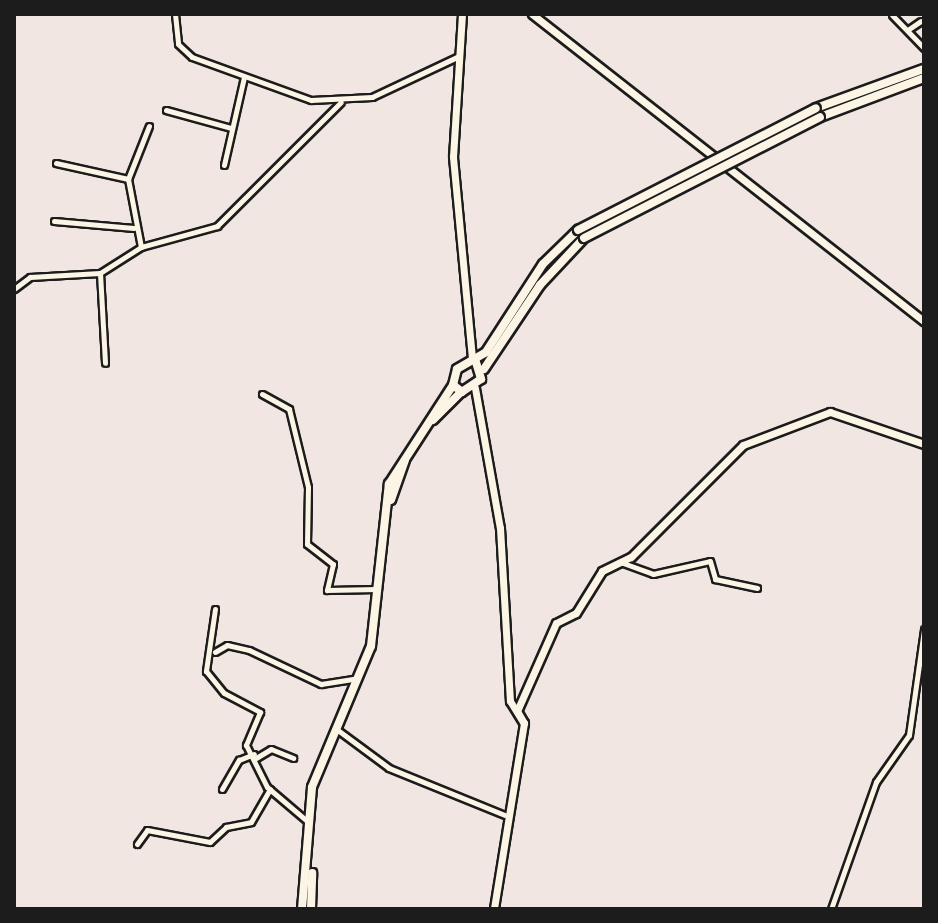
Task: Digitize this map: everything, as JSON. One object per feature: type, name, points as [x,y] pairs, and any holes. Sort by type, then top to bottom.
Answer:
[{"type":"main road","points":[[302,909],[307,821],[319,763],[359,678],[377,589],[391,476],[453,385],[460,366],[473,359],[543,264],[578,230],[818,113],[924,69]]},
{"type":"main road","points":[[311,909],[314,802],[339,731],[375,646],[397,477],[415,443],[467,391],[540,285],[584,238],[818,113],[924,78]]},
{"type":"main road","points":[[473,359],[484,369]]},
{"type":"main road","points":[[453,385],[467,391]]},
{"type":"street","points":[[175,14],[178,44],[202,63],[341,102],[393,90],[460,55]]},
{"type":"street","points":[[462,14],[453,157],[473,359]]},
{"type":"street","points":[[532,14],[924,320]]},
{"type":"street","points":[[892,15],[909,29],[924,48]]},
{"type":"street","points":[[909,29],[921,21]]},
{"type":"street","points":[[224,165],[244,77]]},
{"type":"street","points":[[14,289],[30,277],[100,273],[141,247],[230,217],[341,102]]},
{"type":"street","points":[[166,110],[231,128]]},
{"type":"street","points":[[141,247],[134,228],[128,179],[149,126]]},
{"type":"street","points":[[56,163],[128,179]]},
{"type":"street","points":[[54,221],[134,228]]},
{"type":"street","points":[[100,273],[105,363]]},
{"type":"street","points":[[460,366],[472,348]]},
{"type":"street","points":[[467,391],[480,410],[500,528],[510,701],[524,723]]},
{"type":"street","points":[[262,394],[289,409],[308,487],[307,544],[333,564],[327,590],[377,589]]},
{"type":"street","points":[[494,909],[505,815],[524,723],[517,711],[556,623],[576,613],[602,571],[623,563],[743,445],[799,418],[853,415],[924,444]]},
{"type":"street","points":[[623,563],[653,574],[710,561],[715,579],[757,588]]},
{"type":"street","points":[[215,609],[208,677],[260,712],[246,741],[270,789],[307,821]]},
{"type":"street","points":[[831,909],[876,782],[909,735],[924,629]]},
{"type":"street","points":[[211,656],[232,646],[268,656],[301,679],[359,678]]},
{"type":"street","points":[[339,731],[389,768],[505,815]]},
{"type":"street","points":[[222,789],[239,760],[271,749],[293,758]]},
{"type":"street","points":[[137,844],[147,830],[210,842],[226,827],[253,820],[270,789]]}]
